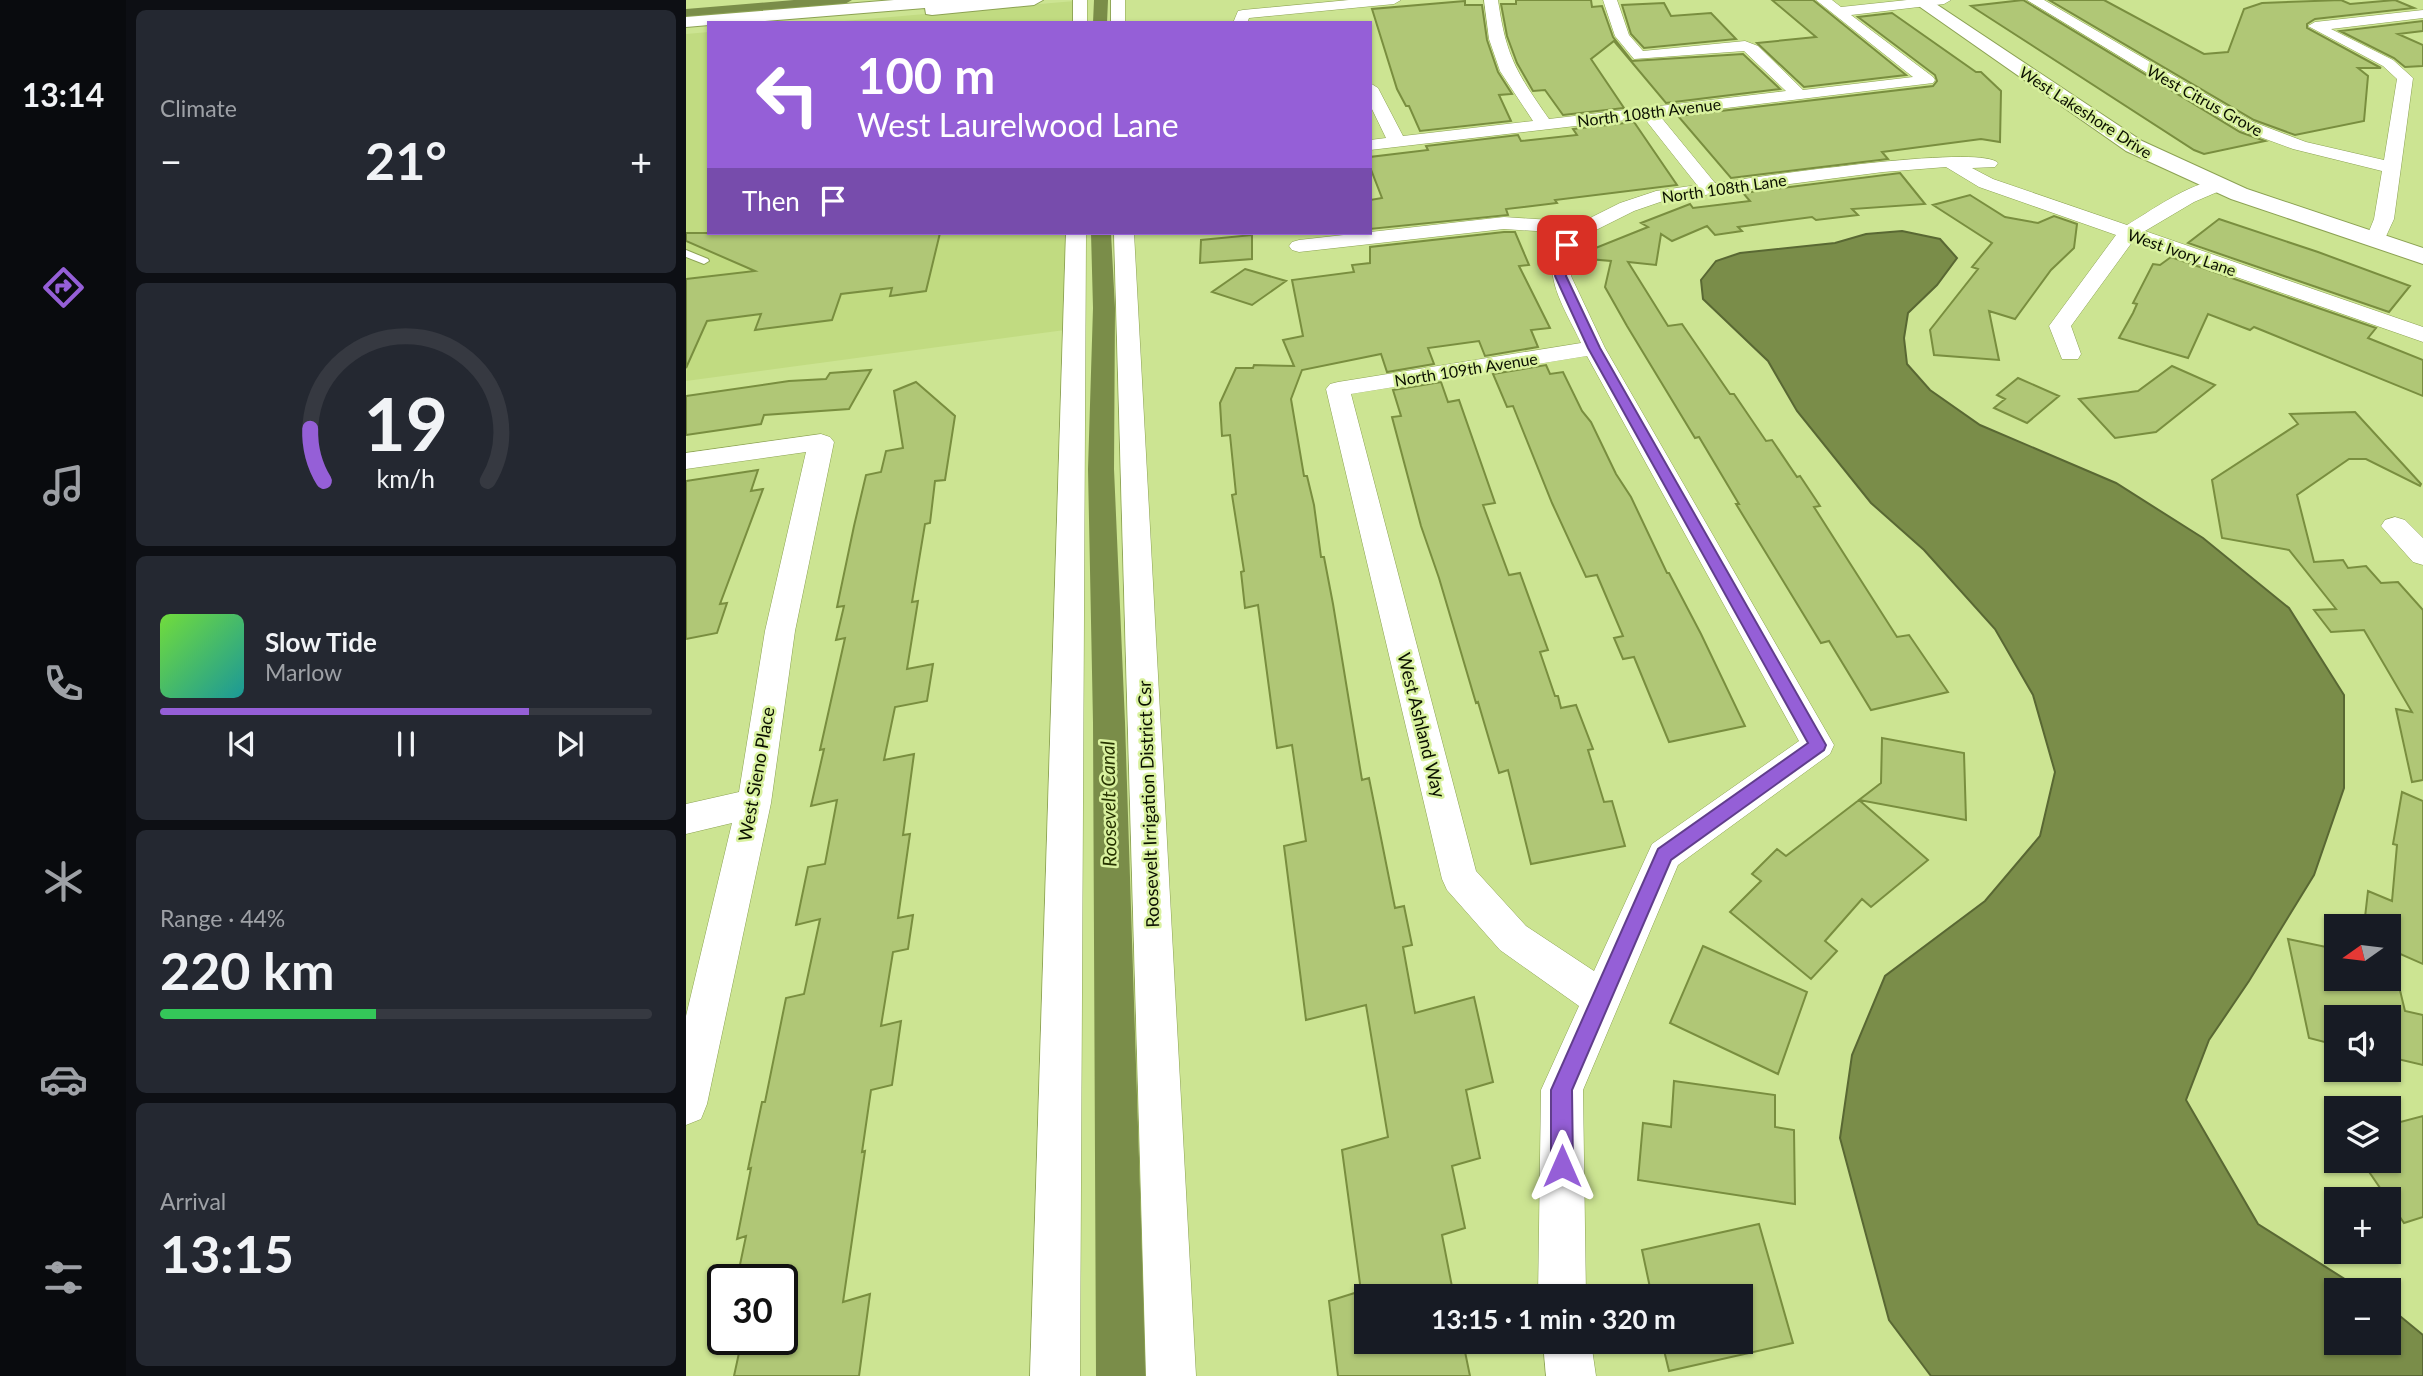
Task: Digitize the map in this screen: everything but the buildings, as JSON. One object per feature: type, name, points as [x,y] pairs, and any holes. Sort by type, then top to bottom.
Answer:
[{"type":"street","points":[[686,22],[957,0]]},
{"type":"street","points":[[798,21],[1034,0]]},
{"type":"street","points":[[1080,0],[1080,21]]},
{"type":"street","points":[[1118,0],[1118,21]]},
{"type":"street","points":[[1242,18],[1394,0]]},
{"type":"street","points":[[1491,0],[1496,39],[1508,71],[1544,125]]},
{"type":"street","points":[[1610,0],[1622,36],[1639,56],[1745,46],[1753,49],[1799,95]]},
{"type":"street","points":[[1823,0],[1838,12],[1929,1]]},
{"type":"street","name":"West Citrus Grove","points":[[2034,0],[2247,126],[2279,141],[2321,153],[2390,167]]},
{"type":"street","name":"West Lakeshore Drive","points":[[1929,1],[2134,146],[2216,186],[2423,256]]},
{"type":"street","points":[[1366,21],[1370,2]]},
{"type":"street","name":"North 108th Avenue","points":[[1372,145],[1927,80],[1838,12]]},
{"type":"street","points":[[2375,241],[2384,219],[2405,78],[2388,63],[2315,26],[2423,14]]},
{"type":"street","points":[[686,30],[707,28]]},
{"type":"street","points":[[1372,92],[1397,142]]},
{"type":"street","points":[[1648,113],[1709,188]]},
{"type":"street","name":"North 108th Lane","points":[[1585,228],[1627,207],[1651,199],[1709,188],[1944,162],[1989,163]]},
{"type":"street","name":"West Ivory Lane","points":[[1944,162],[1986,183],[2423,335]]},
{"type":"street","points":[[2070,354],[2060,326],[2128,233],[2177,204],[2216,186]]},
{"type":"street","points":[[1299,246],[1504,223],[1585,228]]},
{"type":"street","points":[[1562,1284],[1562,1090],[1665,855],[1818,745],[1594,348],[1561,276],[1567,245],[1585,228]]},
{"type":"street","points":[[1055,1376],[1076,235]]},
{"type":"street","name":"Roosevelt Irrigation District Csr","points":[[1124,235],[1171,1376]]},
{"type":"street","name":"North 109th Avenue","points":[[1338,389],[1594,348]]},
{"type":"street","name":"West Ashland Way","points":[[1338,389],[1460,879],[1513,938],[1602,999]]},
{"type":"street","name":"West Sieno Place","points":[[686,461],[821,442],[780,632],[754,803],[686,1104]]},
{"type":"street","points":[[2395,526],[2423,555]]},
{"type":"street","points":[[686,819],[754,803]]},
{"type":"street","points":[[1569,1354],[1572,1376]]},
{"type":"lane","points":[[686,253],[704,261]]},
{"type":"shaded area","points":[[1075,1],[1075,21],[844,21]]},
{"type":"shaded area","points":[[707,32],[707,235],[1069,235],[1065,330],[686,381],[686,34]]},
{"type":"shaded area","points":[[1902,231],[1940,239],[1957,258],[1937,285],[1908,313],[1904,338],[1907,364],[1930,390],[1980,425],[2116,483],[2203,538],[2289,608],[2344,695],[2344,788],[2314,875],[2209,1040],[2186,1100],[2258,1224],[2343,1278],[2324,1278],[2324,1355],[2401,1355],[2401,1317],[2423,1335],[2423,1376],[1931,1376],[1889,1320],[1840,1138],[1852,1055],[1885,976],[1985,901],[2040,836],[2055,772],[2033,695],[1995,629],[1924,550],[1871,503],[1797,411],[1768,361],[1703,299],[1701,280],[1716,261],[1740,253],[1835,243],[1866,234]]},
{"type":"waterway","points":[[686,13],[845,0]]},
{"type":"waterway","name":"Roosevelt Canal","points":[[1100,21],[1101,0]]},
{"type":"waterway","name":"Roosevelt Canal","points":[[1101,235],[1104,308],[1101,469],[1109,722],[1121,1376]]},
{"type":"route","points":[[1562,1166],[1562,1090],[1665,855],[1818,745],[1594,348],[1561,276],[1567,245]]}]
